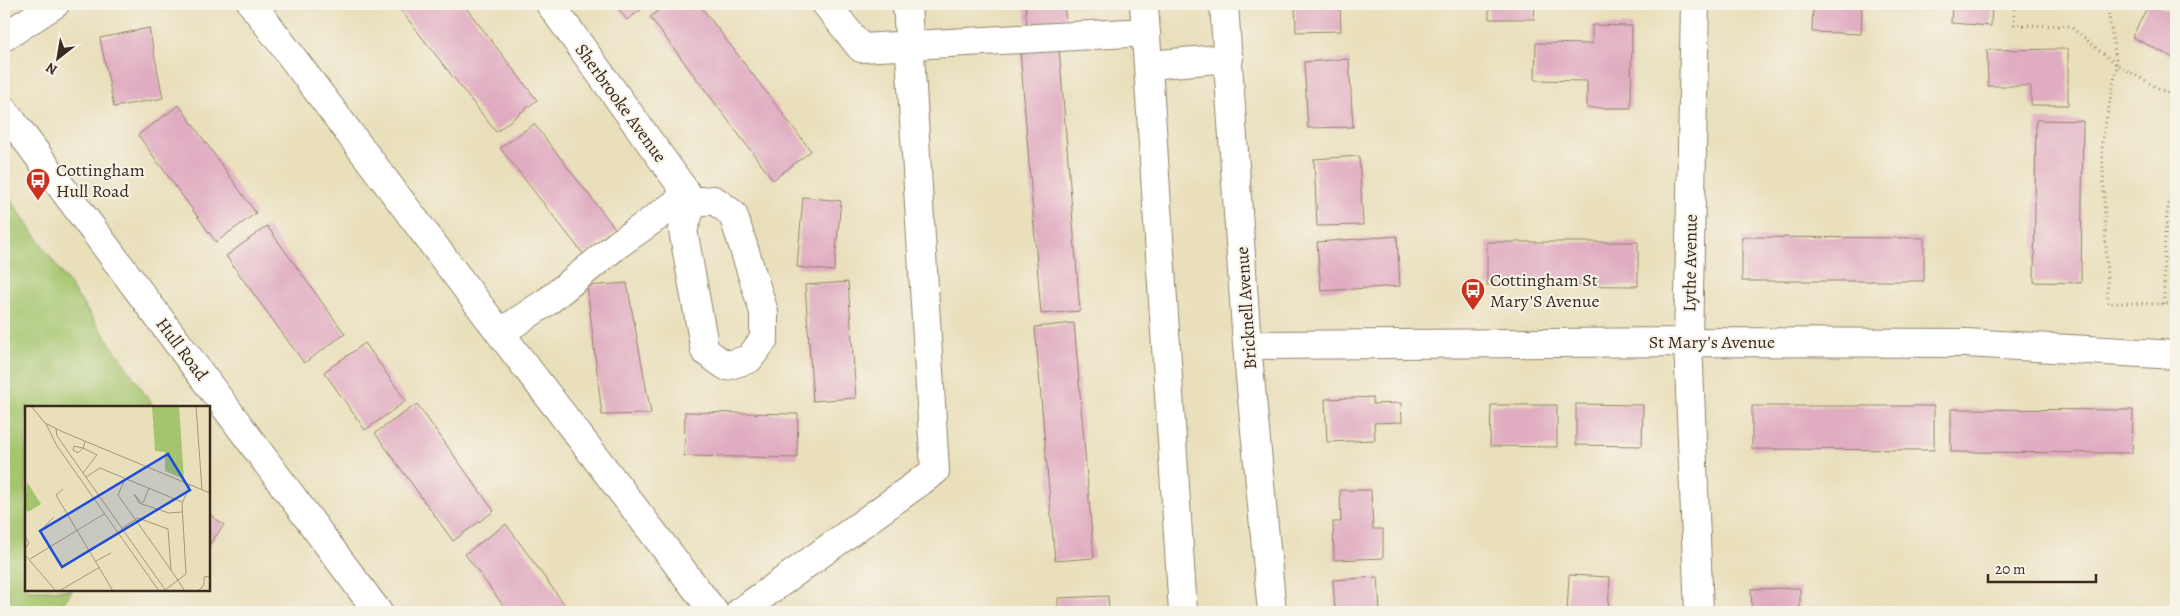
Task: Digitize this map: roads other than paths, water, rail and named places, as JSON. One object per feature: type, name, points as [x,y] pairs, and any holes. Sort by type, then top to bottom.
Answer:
[{"type":"street","points":[[4,37],[56,4]]},
{"type":"street","points":[[252,4],[500,333],[714,612]]},
{"type":"street","name":"Sherbrooke Avenue","points":[[550,4],[690,199]]},
{"type":"street","points":[[826,4],[860,48],[1146,32]]},
{"type":"street","points":[[740,612],[935,471],[907,4]]},
{"type":"street","points":[[1144,4],[1183,612]]},
{"type":"street","name":"Bricknell Avenue","points":[[1224,4],[1248,345],[1272,612]]},
{"type":"street","name":"Lythe Avenue","points":[[1695,4],[1688,342],[1699,612]]},
{"type":"street","points":[[1149,65],[1229,58]]},
{"type":"street","name":"Hull Road","points":[[4,110],[378,612]]},
{"type":"street","points":[[500,333],[548,301],[617,245],[690,199],[714,200],[733,214],[764,312],[764,339],[749,359],[726,366],[705,351],[683,230],[690,199]]},
{"type":"street","name":"St Mary's Avenue","points":[[1248,345],[1688,342],[1966,343],[2176,355]]},
{"type":"place","name":"Cottingham Hull Road","points":[[38,201]]},
{"type":"place","name":"Cottingham St Mary'S Avenue","points":[[1473,311]]}]
